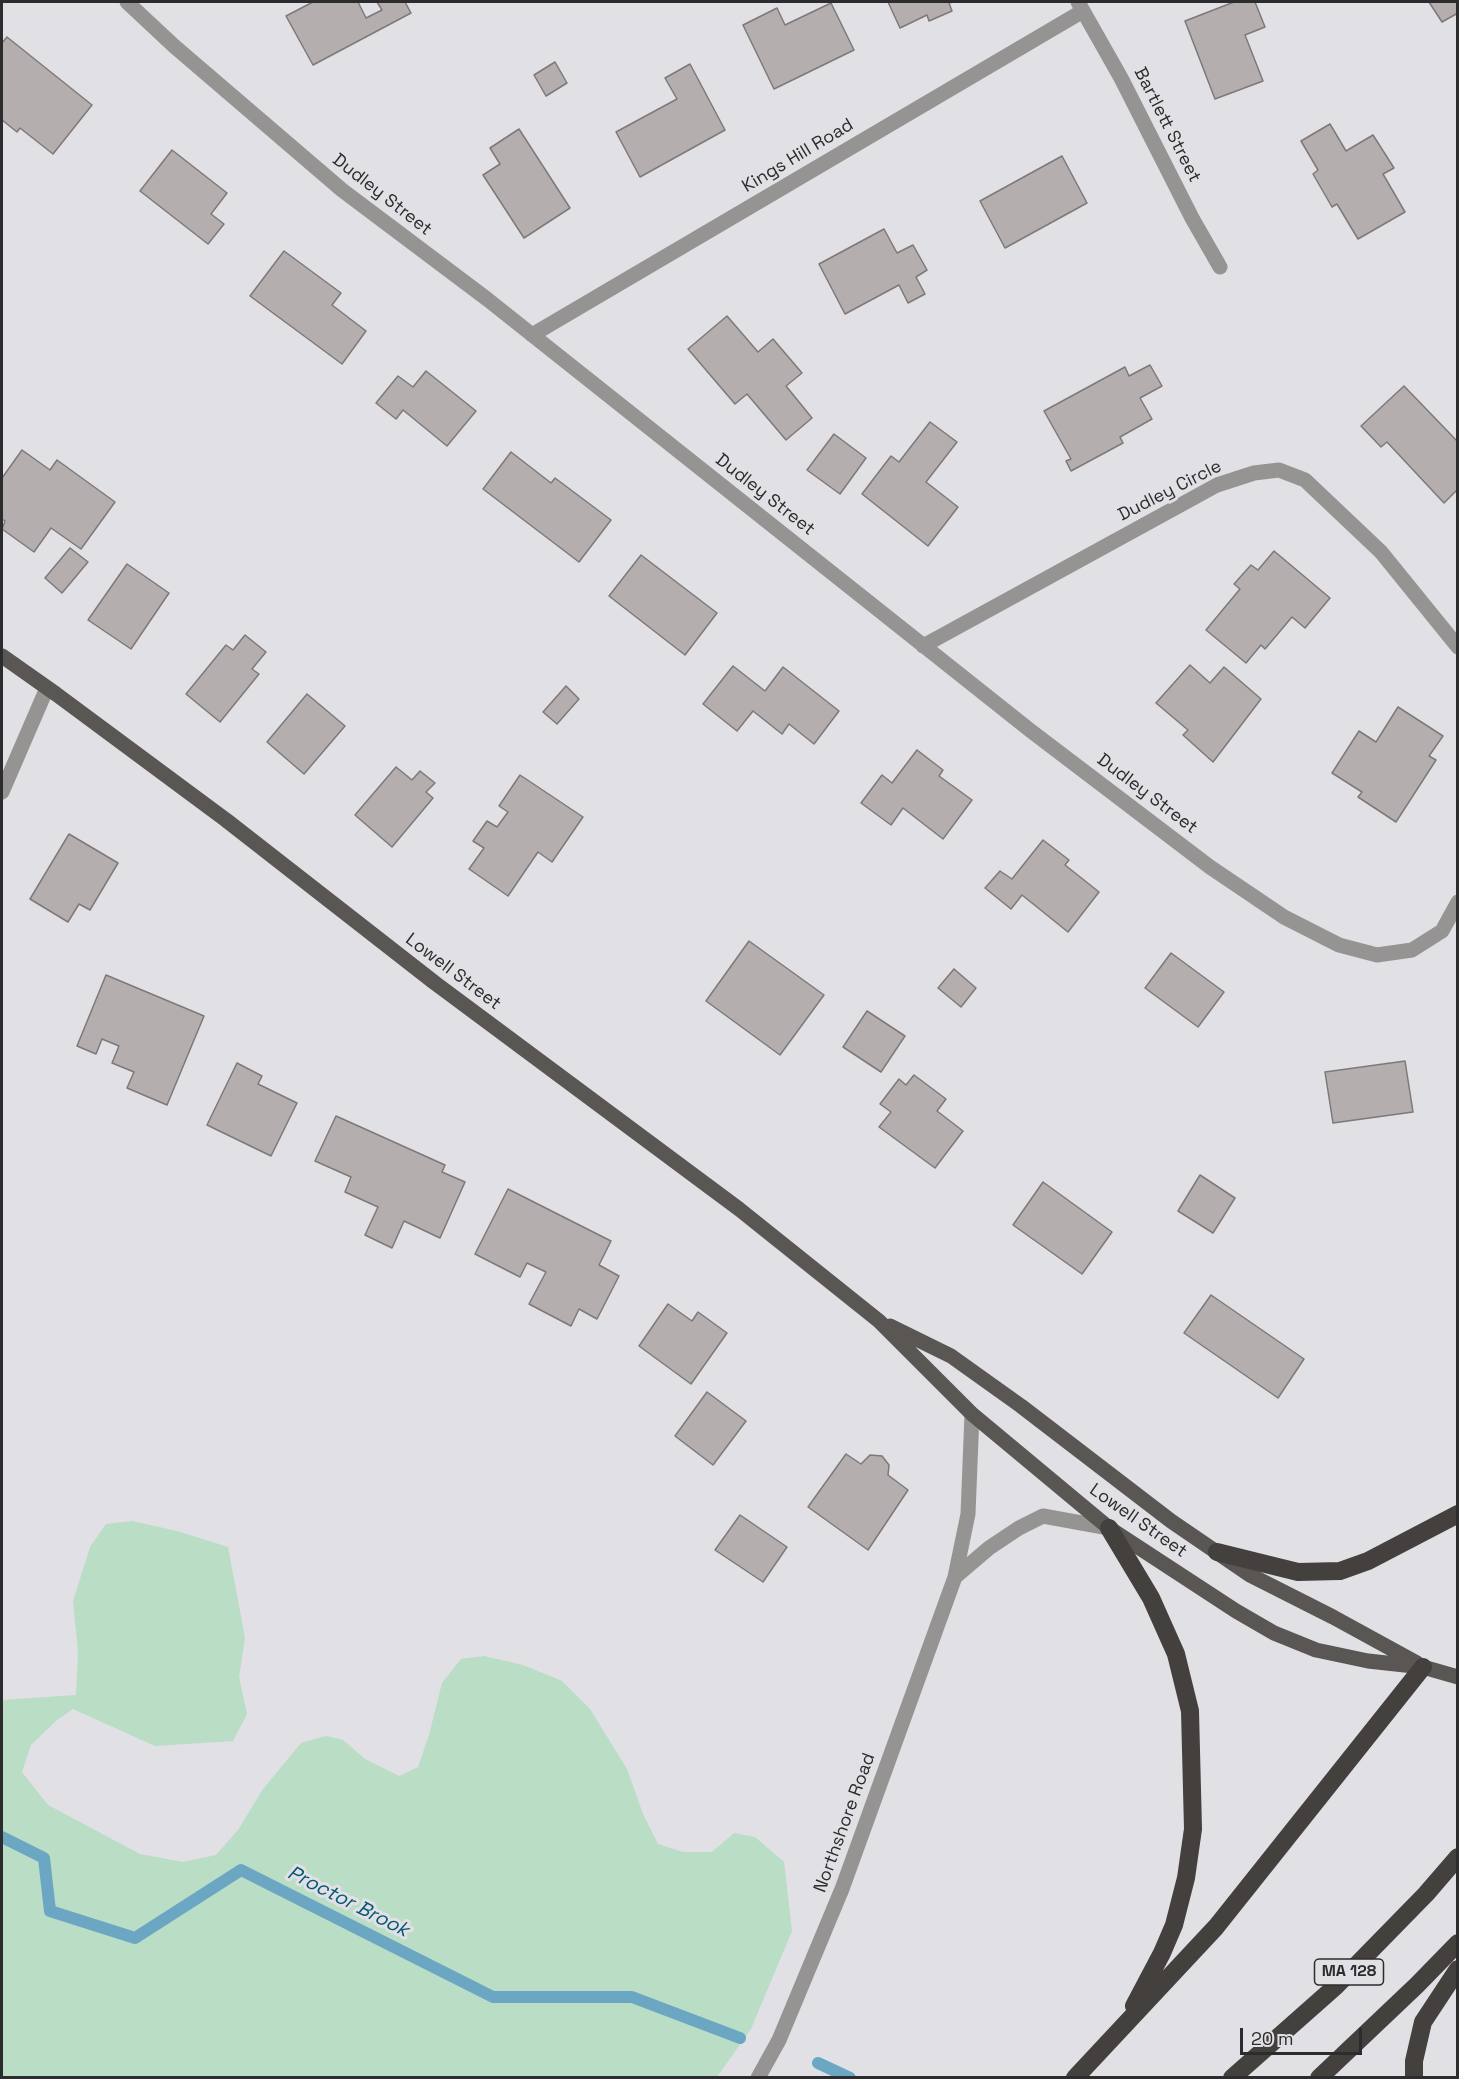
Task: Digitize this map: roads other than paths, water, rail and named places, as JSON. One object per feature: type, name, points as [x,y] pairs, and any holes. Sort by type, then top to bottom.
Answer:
[{"type":"highway","points":[[1217,1552],[1298,1572],[1340,1571],[1368,1561],[1458,1514]]},
{"type":"highway","points":[[1109,1528],[1151,1598],[1176,1654],[1190,1711],[1192,1771],[1192,1829],[1186,1878],[1174,1925],[1122,2029]]},
{"type":"highway","points":[[1075,2078],[1216,1927],[1423,1667]]},
{"type":"highway","name":"MA 128","points":[[1232,2078],[1336,1986],[1426,1894],[1458,1857]]},
{"type":"highway","name":"MA 128","points":[[1319,2078],[1458,1943]]},
{"type":"highway","points":[[1414,2078],[1414,2061],[1423,2022],[1458,1969]]},
{"type":"main road","name":"Lowell Street","points":[[2,656],[226,820],[435,983],[740,1209],[879,1321],[972,1414],[1109,1528],[1236,1611],[1274,1633],[1316,1650],[1368,1661],[1423,1667],[1458,1677]]},
{"type":"main road","name":"Lowell Street","points":[[879,1321],[951,1356],[1021,1406],[1171,1521],[1250,1575],[1333,1617],[1423,1667]]},
{"type":"street","name":"Dudley Street","points":[[128,2],[174,46],[342,190],[532,335],[1031,731],[1210,867],[1284,917],[1339,945],[1377,955],[1412,950],[1442,931],[1458,902]]},
{"type":"street","name":"Kings Hill Road","points":[[532,335],[1080,6]]},
{"type":"street","name":"Bartlett Street","points":[[1080,6],[1121,78],[1192,218],[1220,267]]},
{"type":"street","name":"Dudley Circle","points":[[923,646],[1217,484],[1254,473],[1279,470],[1305,480],[1381,552],[1458,646]]},
{"type":"street","points":[[2,792],[47,688]]},
{"type":"street","name":"Northshore Road","points":[[758,2078],[779,2040],[842,1889],[956,1577],[968,1514],[972,1414]]},
{"type":"street","name":"Northshore Road","points":[[956,1577],[989,1548],[1019,1528],[1043,1516],[1109,1528]]},
{"type":"waterway","name":"Proctor Brook","points":[[2,1837],[44,1858],[50,1911],[135,1938],[241,1870],[493,1997],[632,1997],[740,2038]]},
{"type":"waterway","name":"Proctor Brook","points":[[818,2063],[850,2078]]}]
